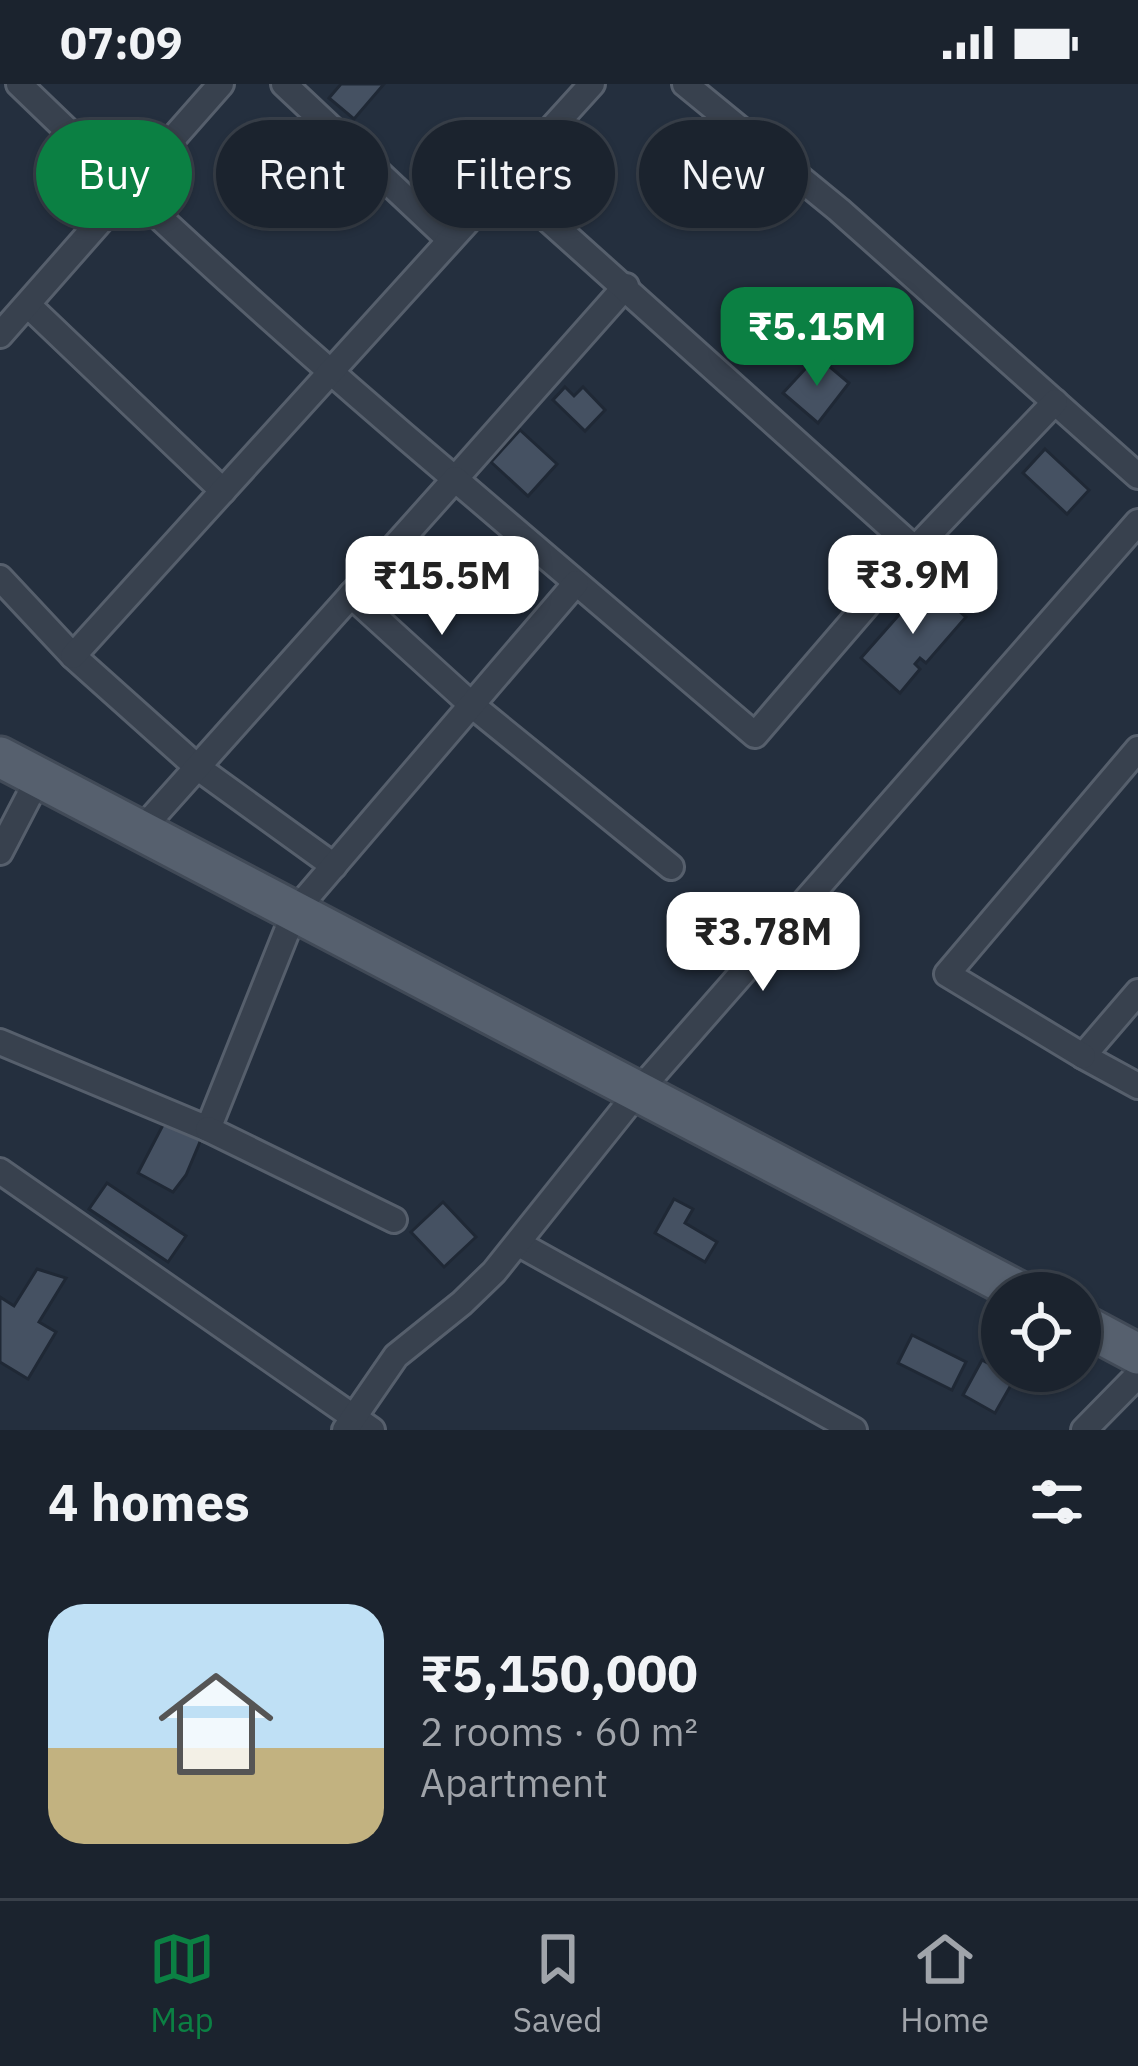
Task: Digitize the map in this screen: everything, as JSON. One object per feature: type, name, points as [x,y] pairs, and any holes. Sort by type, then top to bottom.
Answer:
[{"type":"main road","points":[[0,757],[982,1272]]},
{"type":"main road","points":[[1101,1335],[1138,1354]]},
{"type":"street","points":[[19,84],[56,120]]},
{"type":"street","points":[[189,120],[221,84]]},
{"type":"street","points":[[284,84],[450,240]]},
{"type":"street","points":[[559,120],[592,84]]},
{"type":"street","points":[[685,84],[839,210],[1138,476]]},
{"type":"street","points":[[0,335],[95,228]]},
{"type":"street","points":[[170,228],[329,373],[755,735],[915,549],[1055,402]]},
{"type":"street","points":[[73,656],[461,228]]},
{"type":"street","points":[[559,228],[915,549]]},
{"type":"street","points":[[142,829],[626,286]]},
{"type":"street","points":[[28,305],[223,490]]},
{"type":"street","points":[[0,1171],[356,1426],[396,1356],[462,1303],[519,1244],[638,1093],[1138,522]]},
{"type":"street","points":[[0,578],[73,656],[197,767],[334,866]]},
{"type":"street","points":[[208,1129],[295,911],[576,583]]},
{"type":"street","points":[[351,595],[473,706],[670,867]]},
{"type":"street","points":[[1138,749],[947,974],[1138,1086]]},
{"type":"street","points":[[0,852],[39,777]]},
{"type":"street","points":[[1083,1056],[1138,992]]},
{"type":"street","points":[[0,1042],[208,1129],[394,1220]]},
{"type":"street","points":[[519,1244],[854,1430]]},
{"type":"street","points":[[1084,1430],[1138,1375]]},
{"type":"building","points":[[341,84],[384,84],[354,119],[329,98]]},
{"type":"building","points":[[817,356],[849,383],[818,423],[783,393]]},
{"type":"building","points":[[565,387],[574,396],[583,387],[605,410],[585,431],[553,400]]},
{"type":"building","points":[[520,430],[557,464],[528,496],[491,462]]},
{"type":"building","points":[[1045,449],[1089,490],[1067,514],[1023,473]]},
{"type":"building","points":[[927,583],[966,617],[926,663],[920,658],[915,664],[920,669],[900,693],[861,658]]},
{"type":"building","points":[[164,1123],[202,1137],[173,1192],[138,1173]]},
{"type":"building","points":[[107,1183],[186,1236],[168,1262],[89,1209]]},
{"type":"building","points":[[674,1199],[693,1209],[685,1223],[717,1242],[705,1262],[655,1233]]},
{"type":"building","points":[[443,1202],[476,1237],[444,1267],[411,1232]]},
{"type":"building","points":[[37,1269],[66,1278],[39,1322],[56,1332],[28,1379],[0,1362],[0,1297],[14,1306]]},
{"type":"building","points":[[912,1335],[966,1362],[952,1390],[898,1363]]},
{"type":"building","points":[[981,1362],[981,1392],[1007,1392],[995,1413],[963,1395]]}]
